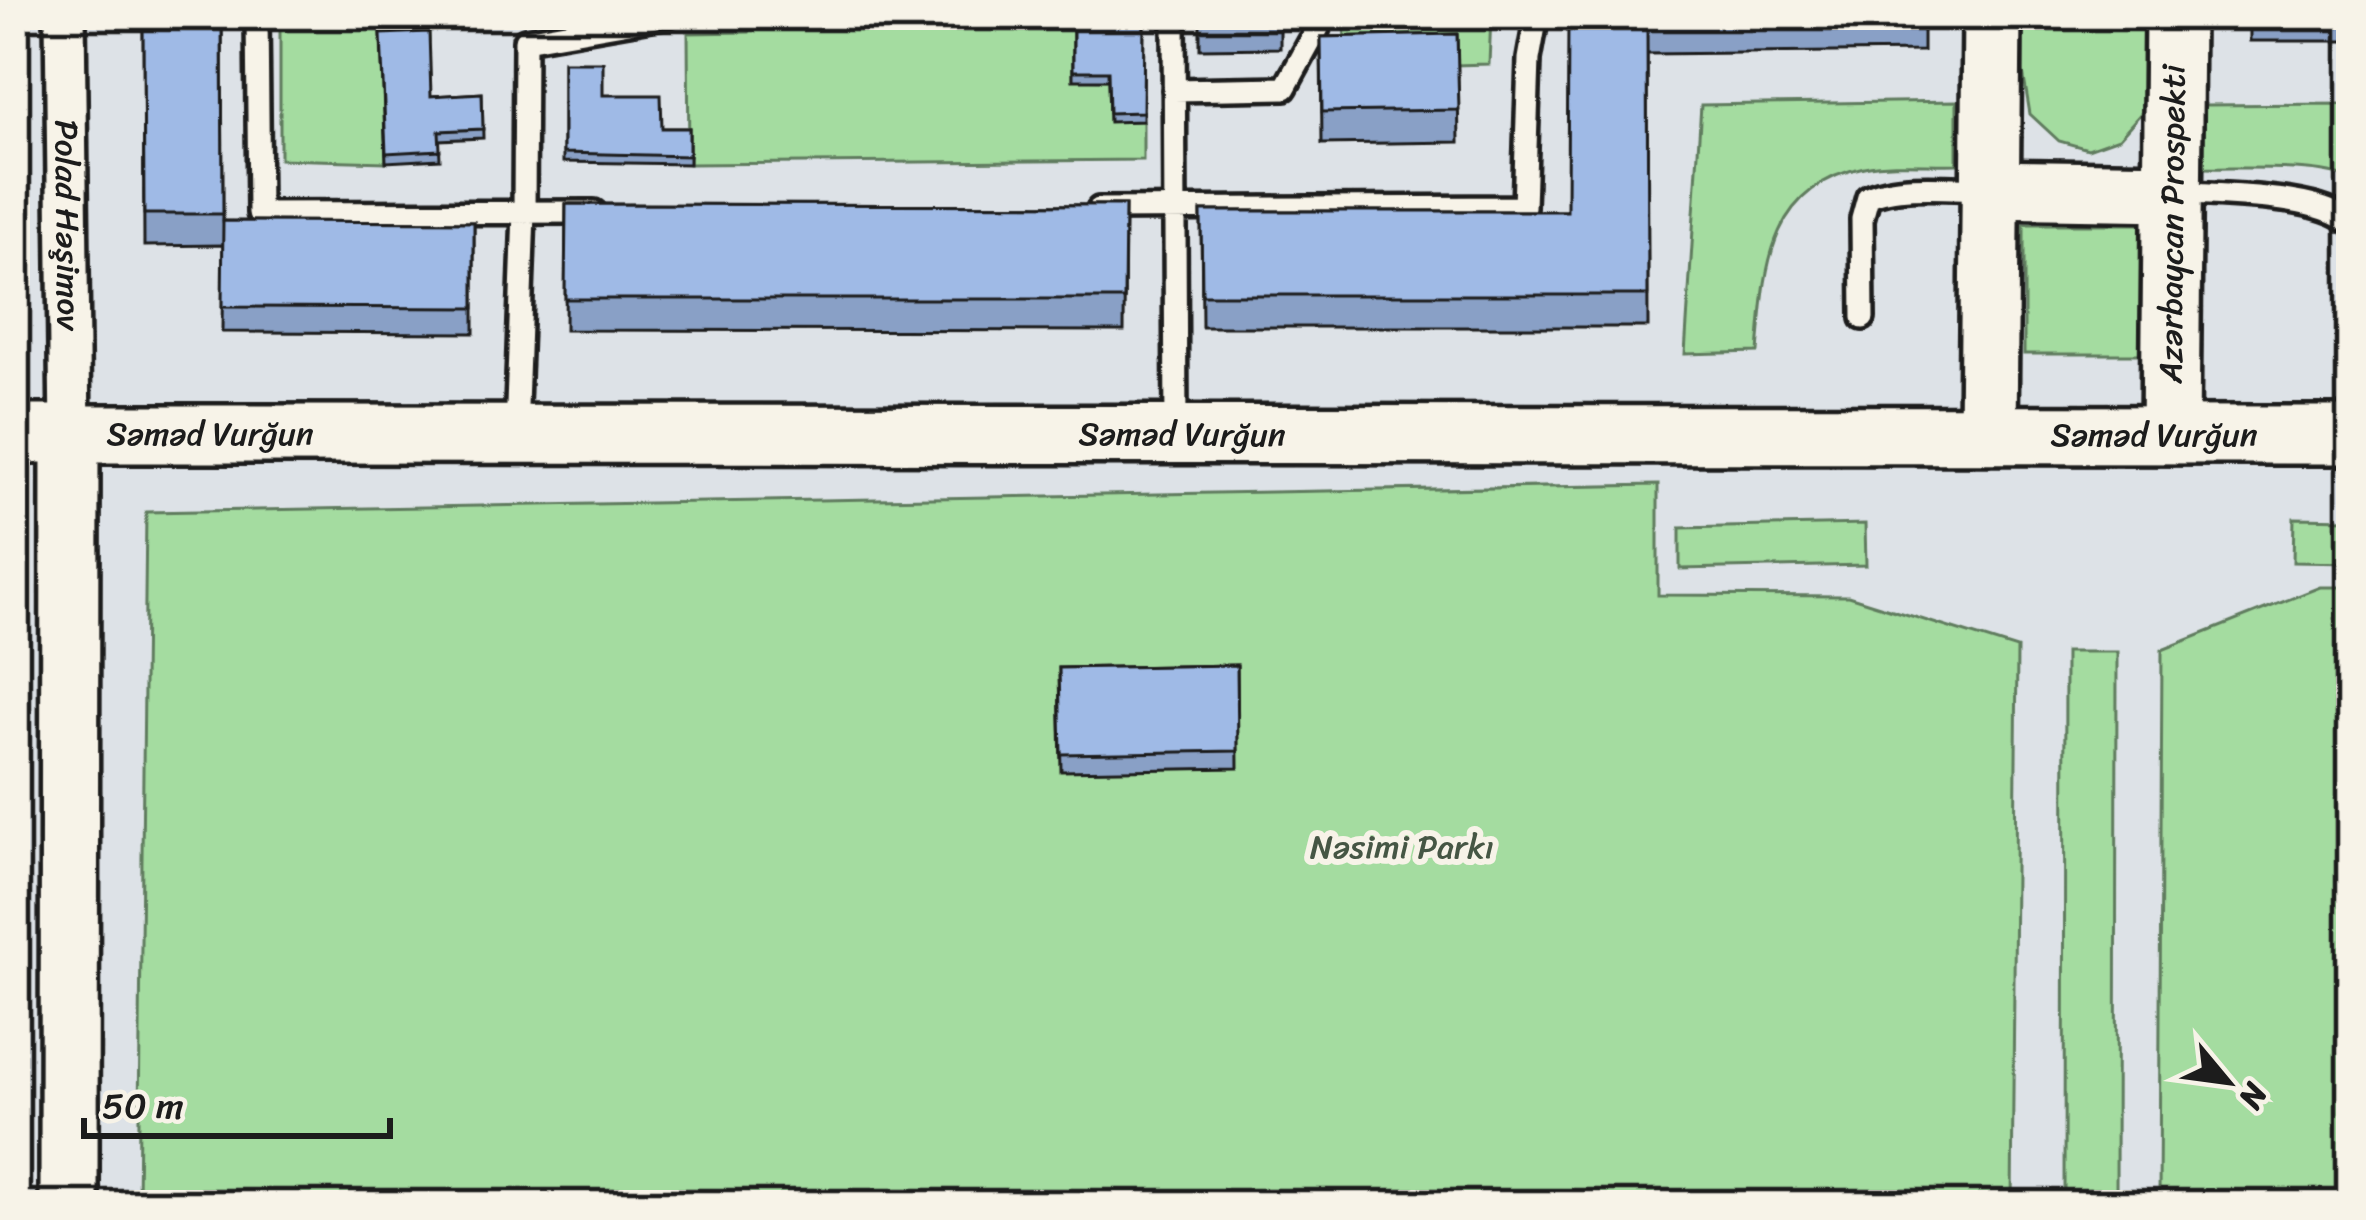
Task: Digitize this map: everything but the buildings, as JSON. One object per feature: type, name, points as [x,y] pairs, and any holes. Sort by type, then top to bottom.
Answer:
[{"type":"main road","points":[[1988,434],[1992,15]]},
{"type":"main road","name":"Azərbaycan Prospekti","points":[[2170,434],[2174,15]]},
{"type":"main road","points":[[1990,189],[2172,192]]},
{"type":"main road","name":"Səməd Vurğun","points":[[43,435],[2351,434]]},
{"type":"main road","points":[[43,435],[69,1205]]},
{"type":"street","name":"Polad Həşimov","points":[[43,435],[65,15]]},
{"type":"lane","points":[[257,15],[259,214],[617,212]]},
{"type":"lane","points":[[515,435],[525,40],[669,15]]},
{"type":"lane","points":[[1174,15],[1177,435]]},
{"type":"lane","points":[[1174,90],[1285,88],[1318,28],[1318,15]]},
{"type":"lane","points":[[1082,209],[1524,207],[1529,59],[1537,15]]},
{"type":"lane","points":[[1863,318],[1862,219],[1868,197],[1880,191],[1990,189]]},
{"type":"lane","points":[[2172,192],[2291,201],[2324,208],[2351,223]]},
{"type":"green space","points":[[280,15],[429,15],[429,41],[381,43],[386,162],[280,159]]},
{"type":"green space","points":[[750,15],[1073,21],[1073,79],[1108,80],[1109,121],[1143,121],[1143,160],[689,164],[688,33],[749,32]]},
{"type":"green space","points":[[1345,15],[1491,15],[1489,64],[1344,68]]},
{"type":"green space","points":[[2023,15],[2148,15],[2142,112],[2119,138],[2088,149],[2059,141],[2030,114],[2023,72]]},
{"type":"green space","points":[[1957,101],[1957,164],[1864,167],[1807,193],[1789,213],[1769,263],[1758,352],[1685,354],[1701,105]]},
{"type":"green space","points":[[2351,104],[2351,180],[2301,169],[2203,168],[2204,105]]},
{"type":"green space","points":[[2024,224],[2148,224],[2148,354],[2024,354]]},
{"type":"green space","name":"Nəsimi Parkı","points":[[1658,485],[1658,595],[1848,596],[2017,649],[2012,1205],[1332,1205],[1331,1198],[958,1195],[957,1205],[138,1205],[146,512]]},
{"type":"green space","points":[[2294,518],[2351,519],[2351,563],[2293,562]]},
{"type":"green space","points":[[1865,524],[1866,565],[1680,569],[1680,528]]},
{"type":"green space","points":[[15,574],[22,1081],[15,1083]]},
{"type":"green space","points":[[2320,587],[2351,587],[2351,1205],[2159,1205],[2162,650]]},
{"type":"green space","points":[[2065,652],[2117,652],[2116,1205],[2064,1205]]}]
